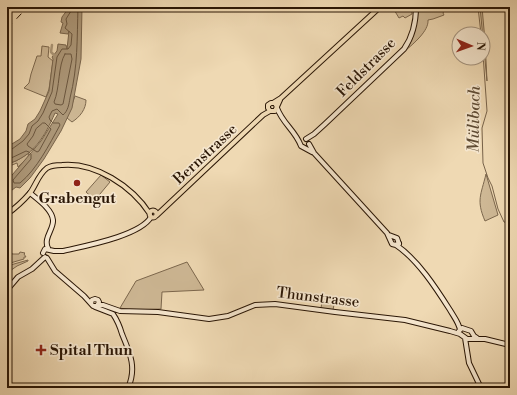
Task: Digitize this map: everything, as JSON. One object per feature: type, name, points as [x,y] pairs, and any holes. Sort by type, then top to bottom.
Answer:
[{"type":"main road","points":[[376,12],[380,7]]},
{"type":"main road","points":[[270,110],[276,106],[281,98],[383,7]]},
{"type":"main road","name":"Feldstrasse","points":[[305,142],[404,49],[413,32],[416,20],[416,7]]},
{"type":"main road","points":[[276,106],[269,104],[270,110],[280,116]]},
{"type":"main road","points":[[276,106],[280,116],[295,134],[305,142],[314,154],[387,233],[392,239],[392,244],[397,244],[432,282],[461,331],[469,338],[510,345]]},
{"type":"main road","name":"Bernstrasse","points":[[49,253],[93,244],[123,235],[142,226],[149,221],[153,214],[163,209],[270,110]]},
{"type":"main road","points":[[7,214],[29,194],[44,171],[51,166],[79,165],[98,171],[127,189],[153,214]]},
{"type":"main road","points":[[29,194],[50,213],[53,220],[46,240],[51,265],[55,271],[84,296],[96,303],[103,310],[114,315],[131,355],[133,373],[128,388]]},
{"type":"main road","points":[[392,239],[398,239],[397,244]]},
{"type":"main road","points":[[42,251],[43,248],[49,253]]},
{"type":"main road","points":[[42,251],[49,253]]},
{"type":"main road","points":[[39,262],[42,251]]},
{"type":"main road","points":[[7,290],[17,278],[32,269],[49,253]]},
{"type":"main road","name":"Thunstrasse","points":[[96,303],[105,303],[113,309],[123,311],[158,312],[210,319],[228,316],[255,305],[273,303],[335,312],[398,318],[450,331],[461,331]]},
{"type":"main road","points":[[461,331],[472,332],[467,347],[469,363],[481,388]]},
{"type":"shaded area","points":[[411,7],[412,14],[405,18],[403,16],[399,18],[393,8]]},
{"type":"shaded area","points":[[417,7],[446,7],[443,13],[444,15],[428,20],[428,24],[423,33],[405,51],[410,43]]},
{"type":"shaded area","points":[[480,7],[482,7],[484,26],[482,26]]},
{"type":"shaded area","points":[[42,46],[49,47],[48,57],[53,61],[49,89],[46,97],[24,88],[29,83],[37,56],[41,56]]},
{"type":"shaded area","points":[[75,96],[86,100],[86,103],[78,118],[72,122],[67,118]]},
{"type":"shaded area","points":[[29,153],[28,157],[18,167],[17,163],[7,167],[7,164],[16,161]]},
{"type":"shaded area","points":[[486,174],[498,215],[485,221],[482,214],[480,198]]},
{"type":"shaded area","name":"Grabengut","points":[[101,175],[110,182],[95,200],[86,192]]},
{"type":"shaded area","points":[[11,251],[12,254],[19,254],[20,252],[25,253],[24,254],[26,257],[7,264],[7,254],[11,253]]},
{"type":"shaded area","points":[[28,261],[7,273],[7,266]]},
{"type":"shaded area","points":[[187,262],[204,290],[162,292],[161,309],[131,310],[120,308],[136,281]]},
{"type":"shaded area","points":[[323,295],[335,299],[333,310],[321,308]]},
{"type":"water","points":[[66,7],[82,7],[81,59],[72,108],[61,131],[44,159],[30,178],[20,188],[16,187],[7,194],[7,181],[41,141],[58,114],[55,113],[47,130],[31,151],[16,161],[7,164],[7,147],[20,139],[26,131],[28,124],[35,119],[49,91],[52,57],[57,51],[58,44],[66,45],[67,49],[69,31],[68,34],[60,33],[63,23],[61,22],[62,17],[68,9]]},
{"type":"waterway","name":"Mülibach","points":[[478,7],[480,26]]},
{"type":"waterway","points":[[52,45],[51,52],[54,55]]},
{"type":"waterway","name":"Mülibach","points":[[484,66],[487,111],[482,128],[483,163],[492,186],[498,209],[504,222],[508,223],[510,226]]},
{"type":"railway","points":[[7,21],[18,7]]},
{"type":"railway","points":[[7,29],[30,7]]},
{"type":"place","name":"Grabengut","points":[[77,183]]},
{"type":"place","name":"Spital Thun","points":[[41,350]]}]
